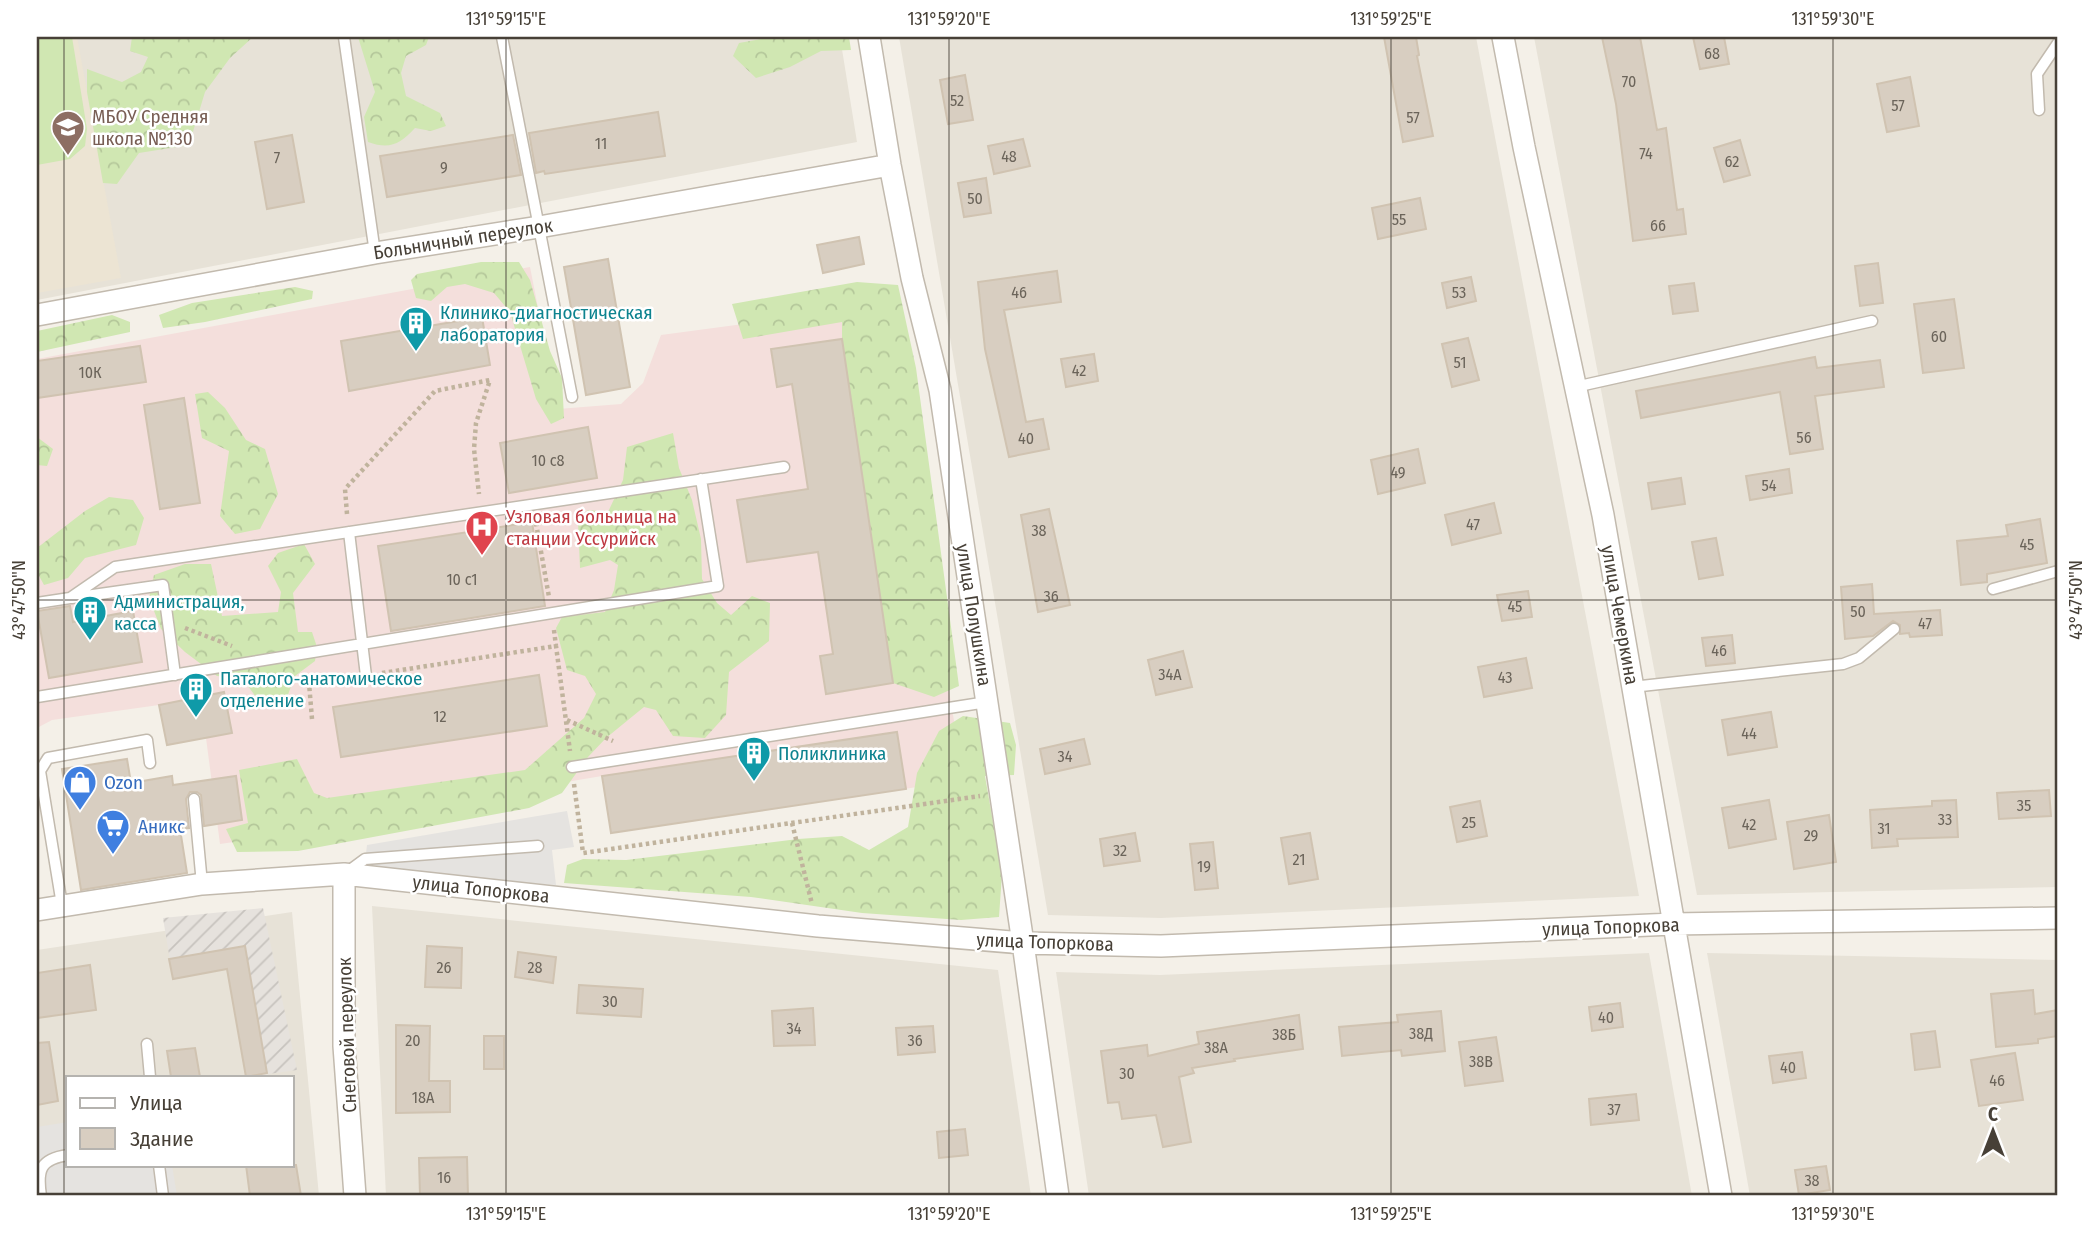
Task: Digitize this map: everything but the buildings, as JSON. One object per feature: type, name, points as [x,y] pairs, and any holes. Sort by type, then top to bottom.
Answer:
[{"type":"street","name":"улица Полушкина","points":[[869,37],[912,278],[940,390],[1058,1196]]},
{"type":"street","name":"улица Чемеркина","points":[[1503,37],[1603,515],[1721,1196]]},
{"type":"street","name":"Больничный переулок","points":[[37,314],[890,165]]},
{"type":"street","name":"улица Топоркова","points":[[37,910],[202,884],[344,874],[818,926],[1023,943],[1161,946],[1673,924],[2058,918]]},
{"type":"street","name":"Снеговой переулок","points":[[344,874],[344,1046],[355,1196]]},
{"type":"lane","points":[[344,37],[376,253]]},
{"type":"lane","points":[[502,37],[572,397]]},
{"type":"lane","points":[[2039,110],[2038,74],[2058,43]]},
{"type":"lane","points":[[1575,387],[1872,321]]},
{"type":"lane","points":[[70,598],[115,567],[784,467]]},
{"type":"lane","points":[[37,697],[718,586],[701,479]]},
{"type":"lane","points":[[349,532],[366,676]]},
{"type":"lane","points":[[1993,589],[2058,571]]},
{"type":"lane","points":[[37,603],[163,585],[175,675]]},
{"type":"lane","points":[[1632,687],[1843,664],[1859,657],[1894,629]]},
{"type":"lane","points":[[572,766],[987,702]]},
{"type":"lane","points":[[62,905],[38,770],[48,758],[147,740],[150,763]]},
{"type":"lane","points":[[194,799],[202,884]]},
{"type":"lane","points":[[344,874],[365,859],[538,846]]},
{"type":"lane","points":[[147,1044],[150,1076]]},
{"type":"lane","points":[[41,1196],[38,1179],[43,1165],[53,1157],[66,1154]]},
{"type":"lane","points":[[159,1166],[163,1196]]},
{"type":"path","points":[[349,532],[345,489],[435,391],[490,380],[477,423],[474,449],[481,512]]},
{"type":"path","points":[[533,505],[552,613],[583,853],[1001,793]]},
{"type":"path","points":[[168,621],[238,648]]},
{"type":"path","points":[[312,719],[309,683],[556,646]]},
{"type":"path","points":[[566,720],[646,756]]},
{"type":"path","points":[[792,823],[818,926]]},
{"type":"shaded area","points":[[37,37],[840,37],[857,142],[37,300]]},
{"type":"shaded area","name":"МБОУ Средняя школа №130","points":[[37,37],[77,37],[121,278],[37,293]]},
{"type":"shaded area","points":[[899,37],[1476,37],[1639,896],[1161,918],[1048,915]]},
{"type":"shaded area","points":[[1534,37],[2058,37],[2058,887],[1697,895]]},
{"type":"shaded area","name":"Узловая больница на станции Уссурийск","points":[[530,267],[558,409],[621,404],[643,383],[661,335],[884,305],[964,780],[611,833],[602,776],[345,819],[346,826],[220,844],[206,738],[167,745],[159,705],[52,720],[37,728],[37,359]]},
{"type":"shaded area","points":[[567,811],[574,847],[552,850],[556,885],[364,870],[367,845]]},
{"type":"shaded area","points":[[372,906],[998,970],[1031,1196],[386,1196]]},
{"type":"shaded area","points":[[263,908],[297,1070],[246,1076],[227,969],[173,979],[163,918]]},
{"type":"shaded area","points":[[292,912],[319,1196],[37,1196],[37,950]]},
{"type":"shaded area","points":[[1649,953],[1692,1196],[1089,1196],[1056,972],[1160,975]]},
{"type":"shaded area","points":[[1707,953],[2058,960],[2058,1196],[1750,1196]]},
{"type":"shaded area","points":[[66,1122],[66,1166],[172,1166],[177,1196],[37,1196],[37,1127]]},
{"type":"green space","points":[[37,37],[72,37],[87,129],[85,146],[70,159],[37,165]]},
{"type":"green space","points":[[132,37],[253,37],[230,58],[205,92],[189,145],[139,153],[117,184],[103,183],[87,92],[87,69],[122,82],[141,72],[148,57],[130,51]]},
{"type":"green space","points":[[358,37],[429,37],[426,45],[406,56],[401,73],[406,96],[440,113],[446,126],[431,131],[415,128],[394,144],[368,142],[364,117],[375,92]]},
{"type":"green space","points":[[772,37],[849,37],[851,50],[821,51],[790,67],[756,78],[733,56],[739,43]]},
{"type":"green space","points":[[481,262],[519,262],[530,280],[550,351],[562,378],[564,418],[551,424],[536,399],[510,312],[494,293],[465,284],[447,287],[431,301],[416,298],[411,280],[417,274]]},
{"type":"green space","points":[[857,282],[898,285],[916,368],[959,686],[934,697],[893,683],[842,339],[842,322],[743,339],[732,304]]},
{"type":"green space","points":[[295,287],[313,291],[312,299],[205,322],[163,328],[159,315],[192,303]]},
{"type":"green space","points":[[112,315],[130,322],[130,332],[37,352],[37,331]]},
{"type":"green space","points":[[208,392],[225,408],[246,440],[265,449],[278,494],[260,529],[235,534],[220,516],[229,451],[202,438],[195,394]]},
{"type":"green space","points":[[673,433],[679,468],[692,500],[701,539],[702,579],[717,603],[731,615],[752,596],[770,603],[769,641],[729,672],[726,715],[705,738],[673,736],[656,710],[644,707],[606,738],[588,757],[562,793],[529,808],[298,851],[237,852],[226,829],[248,823],[239,770],[297,759],[314,793],[327,798],[525,770],[584,718],[596,694],[585,676],[567,670],[556,628],[562,617],[605,612],[614,590],[618,565],[610,560],[580,568],[578,521],[588,510],[608,512],[623,480],[627,447]]},
{"type":"green space","points":[[37,437],[53,449],[47,466],[37,465]]},
{"type":"green space","points":[[109,497],[133,500],[144,518],[136,545],[85,558],[68,578],[44,585],[37,572],[37,548],[85,511]]},
{"type":"green space","points":[[304,544],[315,564],[293,593],[298,632],[312,632],[317,647],[315,661],[295,676],[286,700],[262,705],[242,678],[217,676],[185,652],[161,629],[149,598],[154,575],[185,564],[211,564],[222,616],[278,612],[281,592],[268,566],[278,553]]},
{"type":"green space","points":[[963,716],[1010,723],[1016,745],[1014,775],[985,776],[1002,874],[999,917],[961,920],[862,913],[751,897],[564,883],[567,865],[583,859],[626,860],[842,836],[869,850],[908,827],[917,773],[939,731]]},
{"type":"place","name":"МБОУ Средняя школа №130","points":[[68,157]]},
{"type":"place","name":"Клинико-диагностическая лаборатория","points":[[416,353]]},
{"type":"place","name":"Узловая больница на станции Уссурийск","points":[[482,557]]},
{"type":"place","name":"Администрация, касса","points":[[90,642]]},
{"type":"place","name":"Паталого-анатомическое отделение","points":[[196,719]]},
{"type":"place","name":"Поликлиника","points":[[754,783]]},
{"type":"place","name":"Ozon","points":[[80,812]]},
{"type":"place","name":"Аникс","points":[[113,856]]}]
